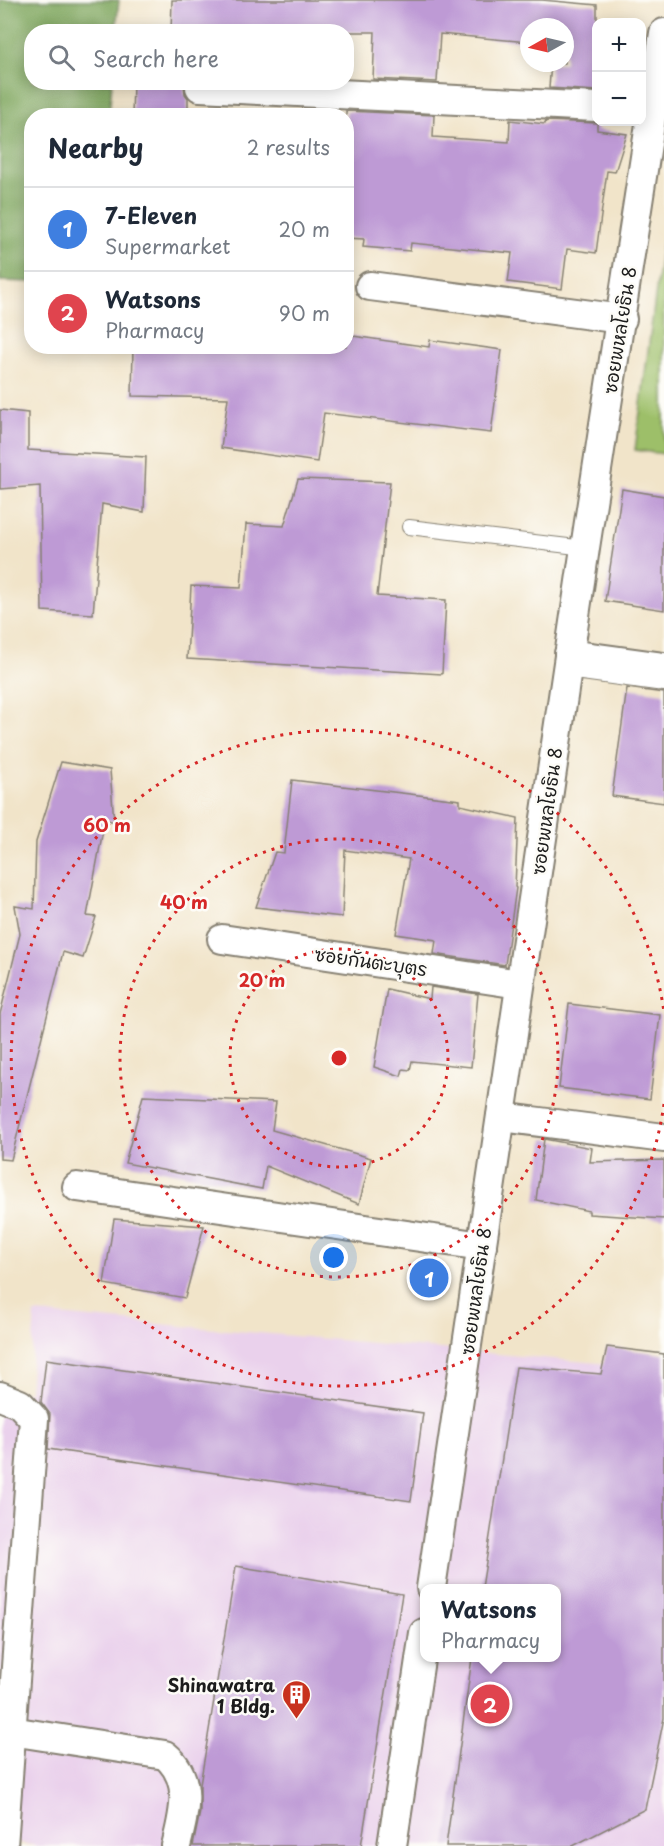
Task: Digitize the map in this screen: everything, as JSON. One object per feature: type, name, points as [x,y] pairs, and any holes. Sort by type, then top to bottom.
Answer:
[{"type":"street","name":"ซอยพหลโยธิน 8","points":[[432,1584],[585,548],[622,319],[647,110],[664,33]]},
{"type":"street","points":[[260,90],[592,107]]},
{"type":"street","points":[[370,286],[622,319]]},
{"type":"street","points":[[568,662],[664,668]]},
{"type":"street","name":"ซอยกันตะบุตร","points":[[222,939],[520,984]]},
{"type":"street","points":[[501,1116],[664,1138]]},
{"type":"street","points":[[77,1187],[482,1246]]},
{"type":"street","points":[[0,1396],[20,1404],[34,1419],[3,1846]]},
{"type":"street","points":[[392,1846],[420,1660]]},
{"type":"street","points":[[11,1731],[165,1755],[180,1770],[184,1783],[185,1801],[176,1846]]},
{"type":"lane","points":[[409,527],[585,548]]},
{"type":"lane","points":[[568,662],[664,684]]},
{"type":"shaded area","points":[[35,1313],[664,1369],[664,1846],[37,1846],[0,1839],[0,1388],[29,1393]]},
{"type":"green space","points":[[0,0],[119,0],[117,24],[24,24],[24,90],[111,90],[110,108],[24,108],[24,282],[0,281]]},
{"type":"green space","points":[[664,229],[664,454],[635,450]]},
{"type":"building","points":[[172,0],[542,0],[597,5],[597,18],[592,18],[592,91],[549,88],[550,72],[574,72],[574,18],[520,18],[520,41],[440,34],[437,82],[373,79],[375,32],[354,32],[354,24],[171,24]]},
{"type":"building","points":[[133,90],[185,90],[188,98],[188,108],[132,108]]},
{"type":"building","points":[[354,111],[434,115],[433,137],[509,142],[510,120],[545,124],[546,121],[592,123],[592,126],[597,126],[597,130],[627,134],[615,172],[607,171],[596,253],[567,249],[562,289],[508,282],[512,253],[411,243],[410,251],[363,247],[364,239],[354,238]]},
{"type":"building","points":[[354,336],[429,347],[430,340],[502,350],[491,433],[324,413],[317,462],[221,448],[228,398],[132,396],[133,354],[354,354]]},
{"type":"building","points":[[0,410],[28,413],[28,450],[146,457],[144,512],[102,504],[93,614],[42,611],[40,486],[0,489]]},
{"type":"building","points":[[298,479],[390,482],[377,596],[446,600],[442,674],[187,659],[191,586],[241,588],[246,524],[284,526]]},
{"type":"building","points":[[622,489],[664,496],[664,610],[605,601]]},
{"type":"building","points":[[627,688],[664,693],[664,803],[612,796]]},
{"type":"building","points":[[61,762],[110,770],[114,822],[105,819],[87,916],[96,917],[83,958],[63,952],[11,1160],[0,1159],[0,1014],[20,934],[15,906],[34,909],[36,842]]},
{"type":"building","points":[[292,780],[460,800],[460,805],[518,818],[516,888],[505,965],[434,954],[436,940],[396,934],[409,859],[345,850],[342,917],[256,907],[275,852],[284,853]]},
{"type":"building","points":[[431,987],[478,994],[471,1067],[412,1061],[410,1070],[403,1069],[401,1076],[374,1067],[387,989],[430,999]]},
{"type":"building","points":[[569,1004],[660,1015],[650,1099],[559,1088]]},
{"type":"building","points":[[143,1096],[276,1102],[272,1130],[371,1158],[359,1204],[266,1166],[262,1189],[125,1163]]},
{"type":"building","points":[[544,1139],[592,1148],[590,1162],[664,1160],[664,1219],[589,1214],[589,1211],[536,1200]]},
{"type":"building","points":[[114,1219],[204,1226],[185,1298],[104,1284]]},
{"type":"building","points":[[607,1347],[664,1354],[664,1718],[645,1809],[573,1846],[446,1846],[471,1662],[561,1662],[561,1584],[483,1584],[516,1367],[601,1374]]},
{"type":"building","points":[[46,1359],[423,1413],[411,1501],[48,1449],[50,1414],[41,1402]]},
{"type":"building","name":"Shinawatra 1 Bldg.","points":[[236,1566],[402,1594],[361,1846],[193,1846],[200,1812],[200,1785]]},
{"type":"place","name":"7-Eleven","points":[[429,1278]]},
{"type":"place","name":"Watsons","points":[[490,1704]]},
{"type":"place","name":"Shinawatra 1 Bldg.","points":[[296,1720]]}]
